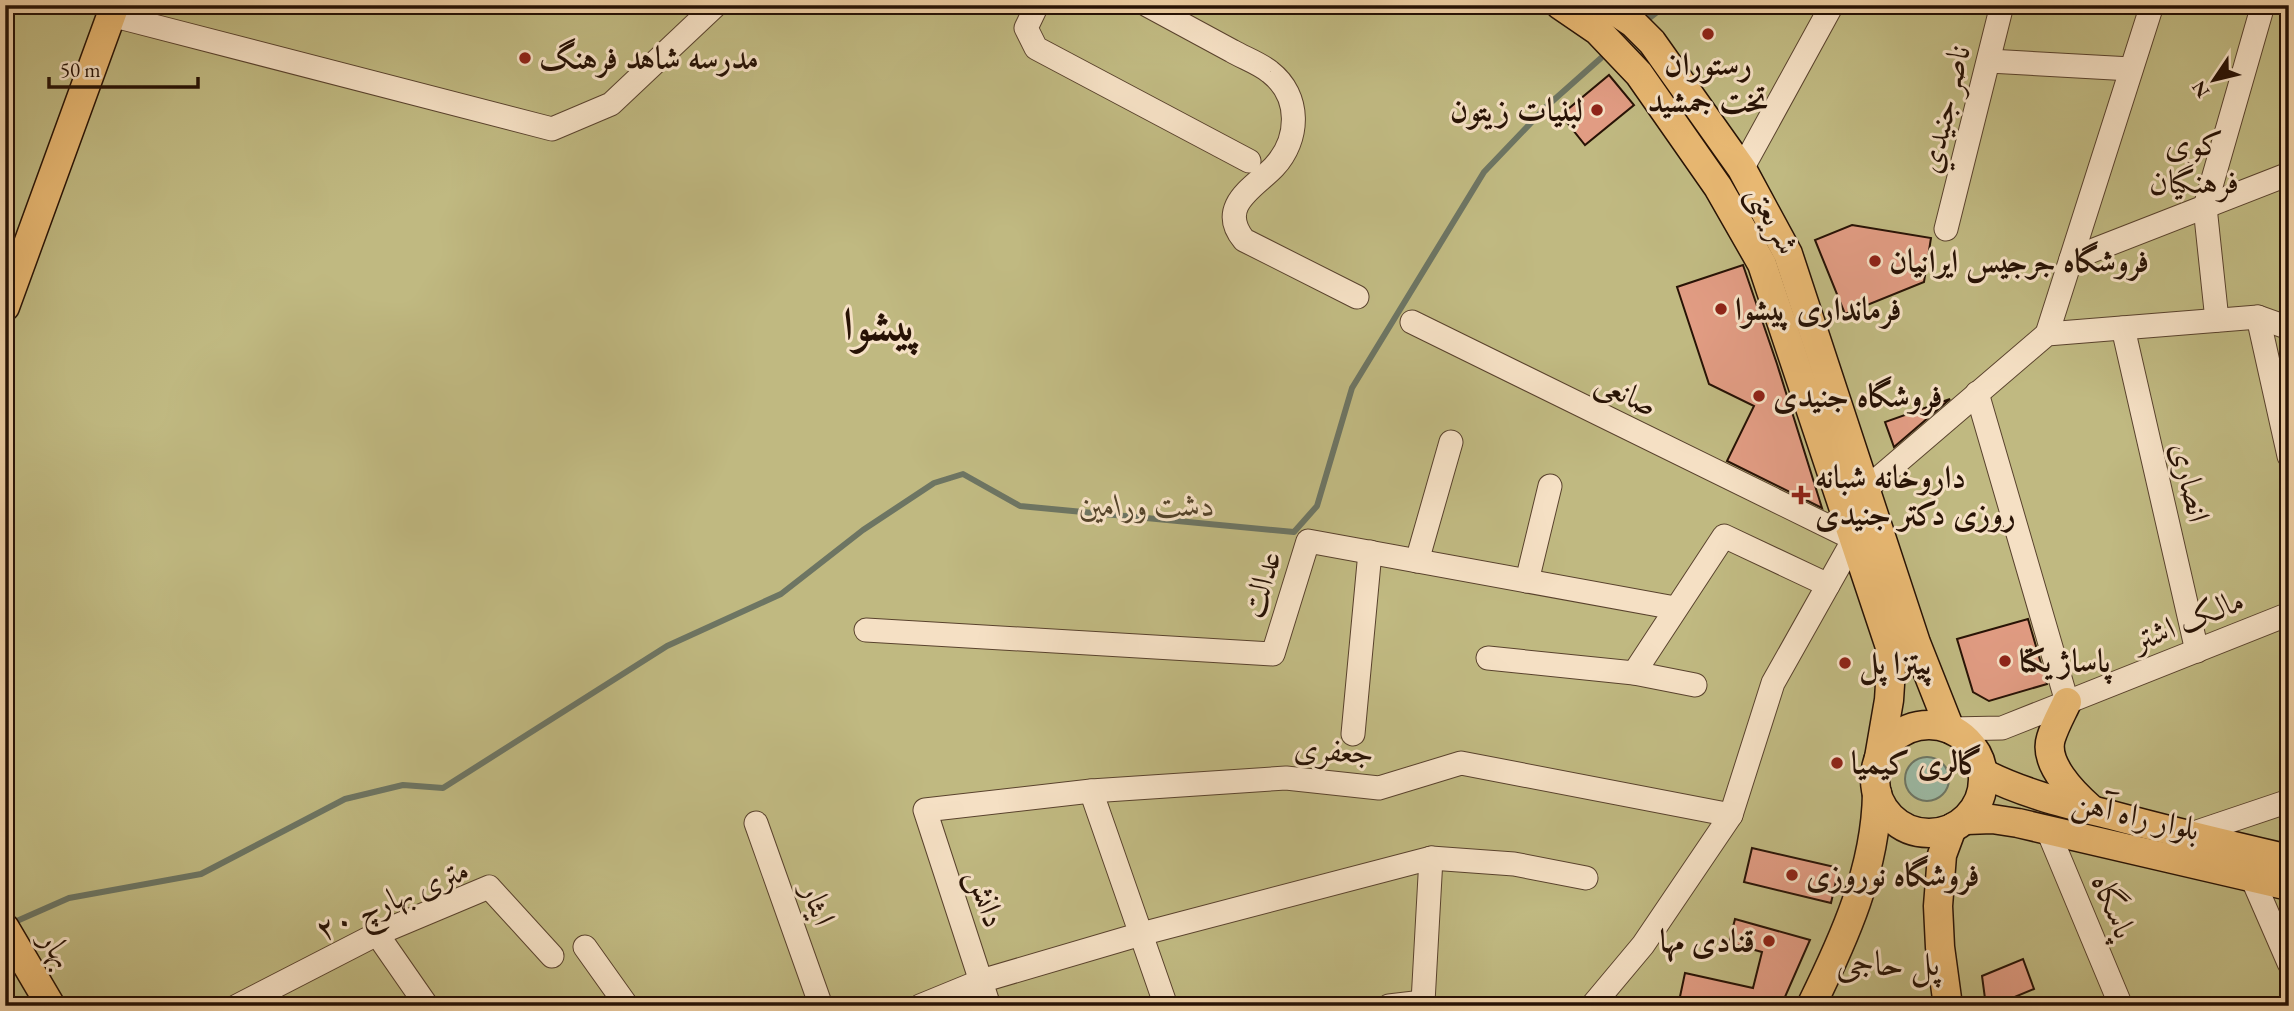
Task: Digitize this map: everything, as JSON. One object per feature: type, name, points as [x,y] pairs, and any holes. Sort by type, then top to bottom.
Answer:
[{"type":"main road","name":"شریعتی","points":[[1560,5],[1598,31],[1639,74],[1718,187],[1762,264],[1892,653],[1889,700],[1879,758]]},
{"type":"main road","name":"شریعتی","points":[[1606,5],[1642,33],[1742,169],[1788,254],[1916,643],[1950,729]]},
{"type":"main road","points":[[5,307],[113,10]]},
{"type":"main road","points":[[2067,702],[2049,741],[2054,765],[2068,789],[2092,810]]},
{"type":"main road","points":[[1811,1006],[1844,934],[1873,843],[1877,793],[1875,775],[1879,758],[1888,744],[1901,732],[1917,726],[1934,725],[1950,729],[1963,737],[1980,759],[1983,773],[1977,806],[1959,824],[1942,855],[1938,906],[1948,1006]]},
{"type":"main road","name":"بلوار راه آهن","points":[[1983,773],[2011,787],[2092,810],[2289,859]]},
{"type":"main road","points":[[1877,793],[1883,808],[1893,820],[1906,828],[1922,833],[1937,833],[1959,824]]},
{"type":"main road","name":"بلوار راه آهن","points":[[1959,824],[1992,819],[2289,886]]},
{"type":"main road","name":"بهار","points":[[8,933],[51,1006]]},
{"type":"street","points":[[113,10],[552,128],[611,104],[716,5]]},
{"type":"street","points":[[1037,5],[1026,28],[1036,48],[1249,161]]},
{"type":"street","points":[[1147,5],[1270,71],[1286,89],[1295,120],[1289,143],[1275,166],[1242,195],[1237,206],[1237,229],[1244,240],[1357,297]]},
{"type":"street","points":[[1742,169],[1832,5]]},
{"type":"street","name":"ناصر جنيدي","points":[[1947,229],[2002,5]]},
{"type":"street","points":[[1866,489],[2047,334],[2152,5]]},
{"type":"street","points":[[2217,320],[2205,207],[2263,5]]},
{"type":"street","points":[[1989,61],[2132,69]]},
{"type":"street","points":[[2071,259],[2289,174]]},
{"type":"street","points":[[2047,334],[2258,317],[2289,328]]},
{"type":"street","points":[[2258,317],[2289,456]]},
{"type":"street","name":"صانعی","points":[[1412,322],[1854,539]]},
{"type":"street","name":"انصاری","points":[[2123,328],[2197,651]]},
{"type":"street","points":[[1977,394],[2067,702]]},
{"type":"street","points":[[1417,561],[1451,442]]},
{"type":"street","points":[[1527,581],[1549,486]]},
{"type":"street","points":[[1634,673],[1724,536],[1828,585]]},
{"type":"street","points":[[1592,1006],[1643,945],[1731,815],[1773,683],[1854,539]]},
{"type":"street","name":"عدالت","points":[[866,630],[1273,654],[1308,541],[1675,608]]},
{"type":"street","points":[[1353,734],[1370,552]]},
{"type":"street","name":"مالک اشتر","points":[[1950,729],[2002,728],[2289,614]]},
{"type":"street","points":[[1488,657],[1634,673],[1695,685]]},
{"type":"street","name":"جعفری","points":[[925,810],[1091,791],[1286,778],[1379,788],[1461,763],[1731,815]]},
{"type":"street","points":[[1091,791],[1166,1006]]},
{"type":"street","points":[[2188,835],[2289,801]]},
{"type":"street","name":"دانش","points":[[925,810],[989,1006]]},
{"type":"street","name":"ایثار","points":[[757,823],[821,1006]]},
{"type":"street","name":"پاسگاه","points":[[2048,831],[2121,1006]]},
{"type":"street","points":[[1389,1006],[1425,1004],[1432,858]]},
{"type":"street","points":[[920,1006],[981,981],[1141,934],[1432,858],[1514,863],[1586,878]]},
{"type":"street","points":[[2252,878],[2289,963]]},
{"type":"street","name":"۲۰ متری بهارچ","points":[[237,1006],[377,934],[489,887],[552,956]]},
{"type":"street","points":[[377,934],[427,1006]]},
{"type":"street","points":[[585,947],[627,1006]]},
{"type":"green space","name":"دشت ورامین","points":[[5,5],[2289,5],[2289,1006],[5,1006]]},
{"type":"shaded area","points":[[1927,757],[1942,764],[1949,779],[1942,794],[1927,801],[1912,794],[1905,779],[1912,764]]},
{"type":"building","name":"لبنیات زیتون","points":[[1609,75],[1634,105],[1585,145],[1561,115]]},
{"type":"building","name":"فروشگاه جرجیس ایرانیان","points":[[1852,225],[1931,238],[1924,282],[1845,314],[1815,240]]},
{"type":"building","points":[[1743,265],[1822,508],[1727,461],[1754,406],[1709,384],[1677,287]]},
{"type":"building","points":[[1950,399],[1894,447],[1885,422]]},
{"type":"building","name":"پاساژ یکتا","points":[[2028,619],[2047,684],[1989,701],[1973,692],[1957,639]]},
{"type":"building","name":"فروشگاه نوروزی","points":[[1752,848],[1839,868],[1831,903],[1744,882]]},
{"type":"building","points":[[1735,919],[1810,940],[1781,1006],[1678,1006],[1685,973],[1753,988],[1762,952],[1729,943]]},
{"type":"building","points":[[2023,959],[2034,989],[1993,1006],[1986,1006],[1982,976]]},
{"type":"waterway","points":[[1644,22],[1657,12],[1675,5]]},
{"type":"waterway","points":[[10,924],[69,898],[201,874],[345,799],[403,785],[443,788],[667,646],[781,594],[863,530],[934,483],[963,474],[1020,506],[1294,532],[1317,506],[1352,388],[1484,172],[1547,106],[1601,58]]},
{"type":"place","name":"رستوران تخت جمشید","points":[[1708,34]]},
{"type":"place","name":"مدرسه شاهد فرهنگ","points":[[525,58]]},
{"type":"place","name":"لبنیات زیتون","points":[[1597,110]]},
{"type":"place","name":"فروشگاه جرجیس ایرانیان","points":[[1875,261]]},
{"type":"place","name":"فرمانداری پیشوا","points":[[1721,309]]},
{"type":"place","name":"فروشگاه جنیدی","points":[[1759,396]]},
{"type":"place","name":"داروخانه شبانه روزی دکتر جنیدی","points":[[1801,495]]},
{"type":"place","name":"پاساژ یکتا","points":[[2005,661]]},
{"type":"place","name":"پیتزا پل","points":[[1845,663]]},
{"type":"place","name":"گالری کیمیا","points":[[1837,763]]},
{"type":"place","name":"فروشگاه نوروزی","points":[[1792,875]]},
{"type":"place","name":"قنادی مها","points":[[1769,941]]},
{"type":"district","name":"کوی فرهنگیان","points":[[2194,162]]},
{"type":"district","name":"پیشوا","points":[[882,324]]},
{"type":"district","name":"پل حاجی","points":[[1888,962]]}]
